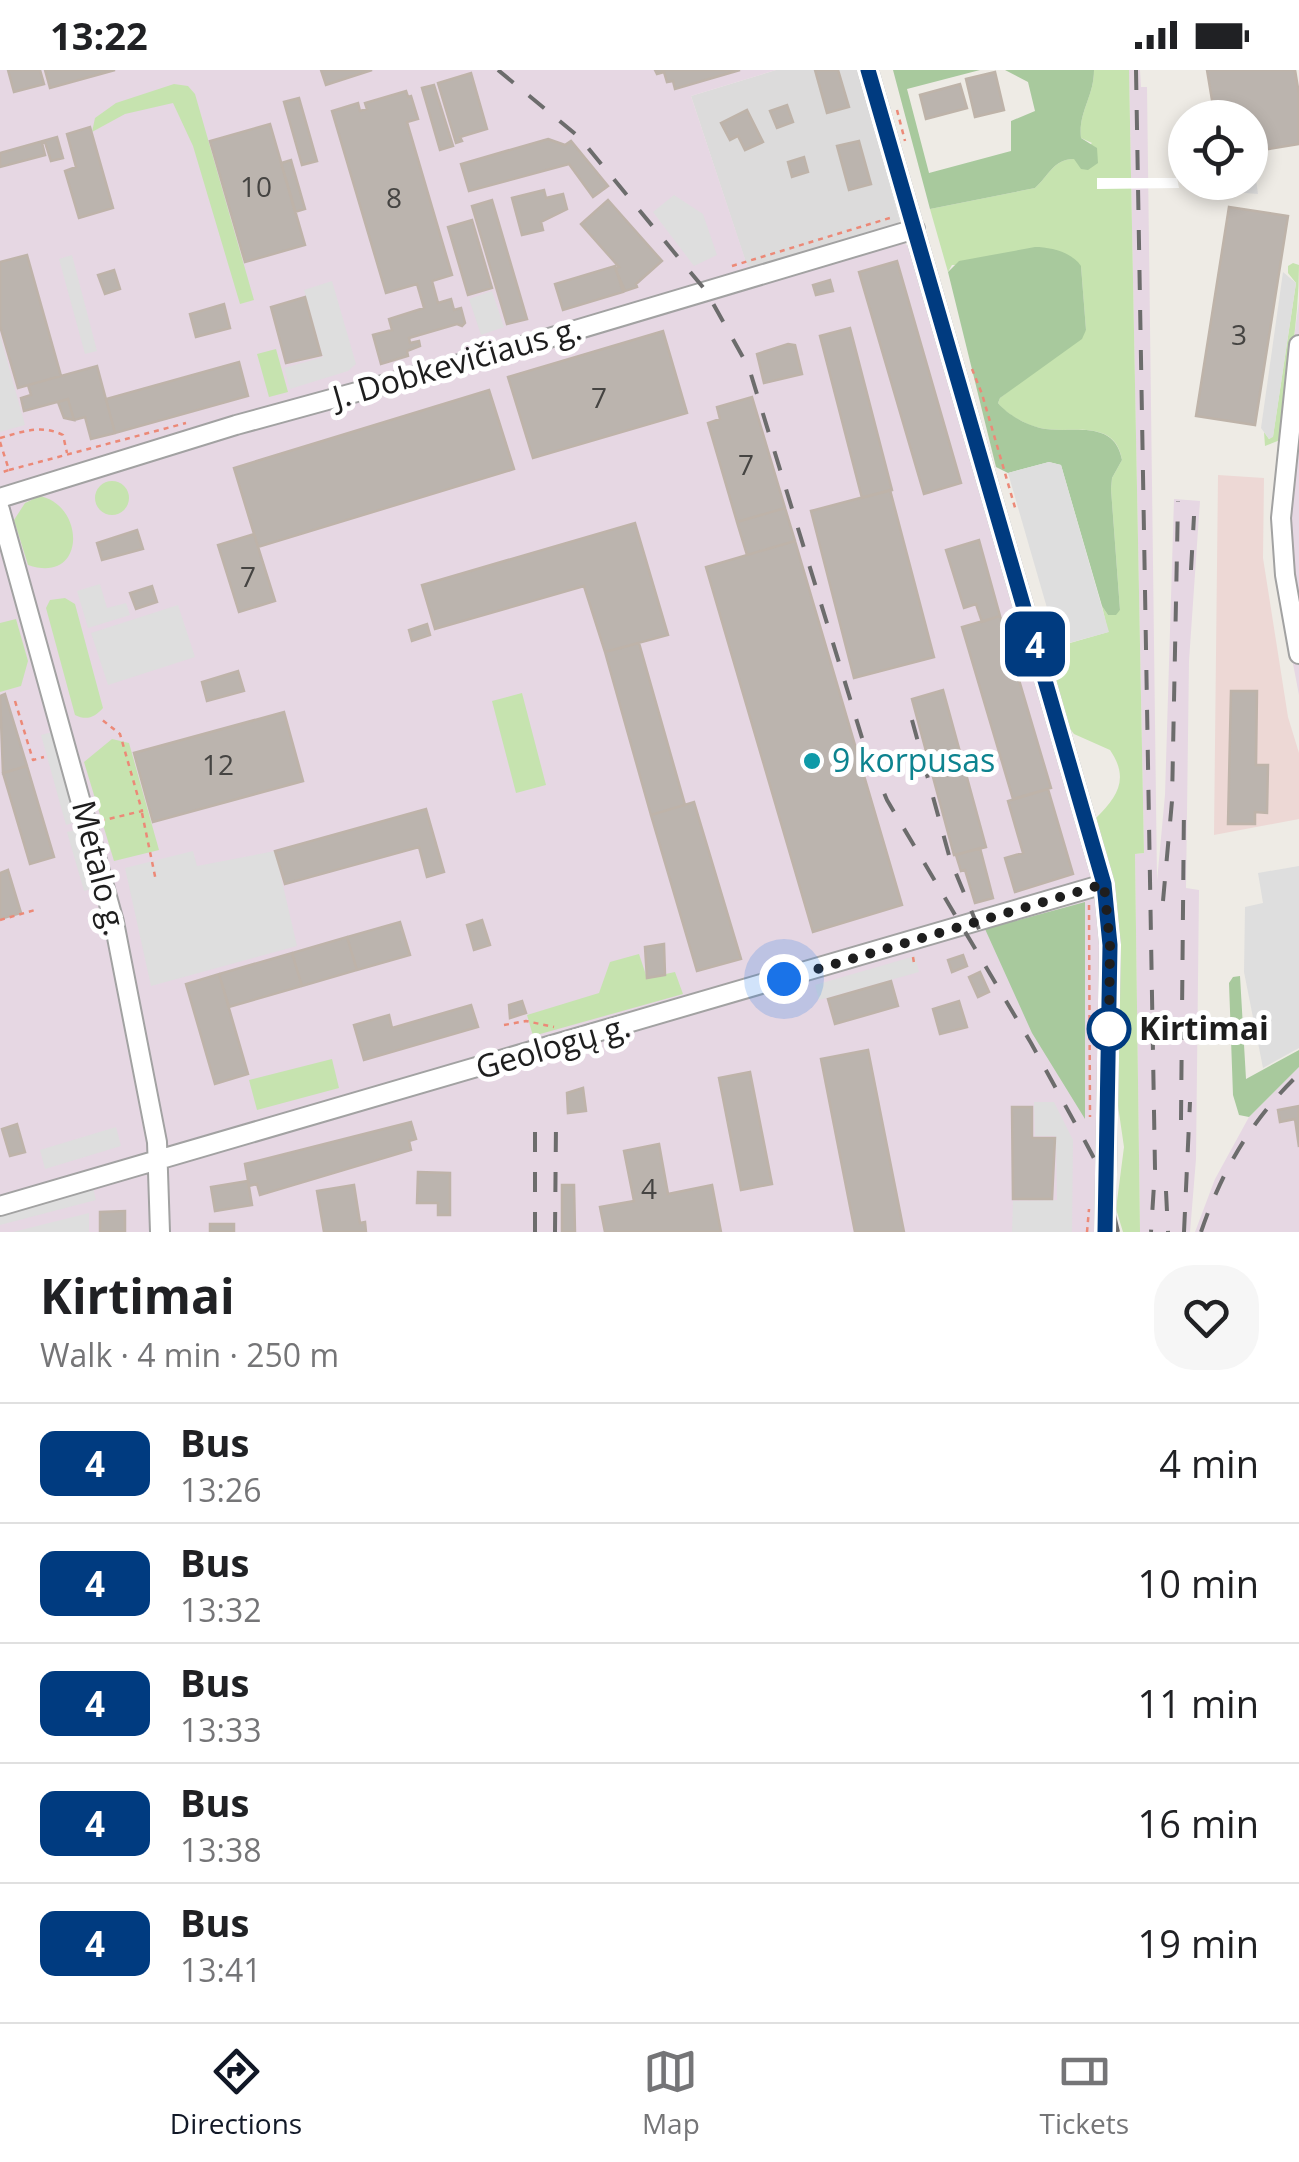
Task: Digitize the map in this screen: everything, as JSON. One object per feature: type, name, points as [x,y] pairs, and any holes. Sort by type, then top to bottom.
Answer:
[{"type":"street","points":[[868,70],[1104,884],[1110,945],[1105,1232]]},
{"type":"street","name":"J. Dobkevičiaus g.","points":[[0,498],[236,425],[522,346],[914,229]]},
{"type":"street","points":[[1299,345],[1280,518],[1285,576],[1299,654]]},
{"type":"street","name":"Metalo g.","points":[[0,510],[114,922],[158,1162],[160,1232]]},
{"type":"street","name":"Geologų g.","points":[[0,1206],[1104,884]]},
{"type":"path","points":[[894,102],[909,152]]},
{"type":"path","points":[[720,270],[893,217]]},
{"type":"path","points":[[968,360],[1016,510]]},
{"type":"path","points":[[0,472],[193,421]]},
{"type":"path","points":[[9,470],[0,440],[41,428],[62,435],[68,455]]},
{"type":"path","points":[[15,702],[33,760],[44,757]]},
{"type":"path","points":[[101,720],[120,734],[142,811],[156,881]]},
{"type":"path","points":[[88,824],[142,811]]},
{"type":"path","points":[[1084,890],[1088,904],[1088,1113],[1107,1137]]},
{"type":"path","points":[[0,920],[35,910]]},
{"type":"path","points":[[504,1026],[526,1021],[566,1029]]},
{"type":"shaded area","points":[[0,70],[776,70],[691,96],[747,265],[755,269],[892,228],[909,248],[1091,863],[1101,936],[1096,1232],[0,1232]]},
{"type":"shaded area","points":[[776,70],[857,70],[900,221],[892,229],[755,269],[747,266],[691,96]]},
{"type":"shaded area","points":[[1129,70],[1140,70],[1141,87],[1147,87],[1157,881],[1165,795],[1174,499],[1200,501],[1189,661],[1186,888],[1199,890],[1196,1159],[1190,1232],[1140,1232],[1135,854],[1144,853]]},
{"type":"shaded area","points":[[674,195],[703,214],[717,255],[694,266],[653,212]]},
{"type":"shaded area","points":[[72,255],[97,351],[85,354],[59,259]]},
{"type":"shaded area","points":[[1283,272],[1296,283],[1273,437],[1269,439],[1261,428]]},
{"type":"shaded area","points":[[332,281],[356,364],[348,371],[290,389],[284,368],[323,357],[304,290]]},
{"type":"shaded area","points":[[492,291],[504,327],[481,335],[469,299]]},
{"type":"shaded area","points":[[1299,301],[1299,695],[1279,590],[1273,534],[1276,468]]},
{"type":"shaded area","points":[[0,335],[25,425],[0,432]]},
{"type":"shaded area","points":[[1049,462],[1061,465],[1109,632],[1058,646],[1008,473]]},
{"type":"shaded area","points":[[1218,475],[1264,478],[1263,558],[1288,717],[1299,753],[1299,819],[1214,835]]},
{"type":"shaded area","points":[[100,584],[107,608],[126,603],[130,615],[88,628],[77,591]]},
{"type":"shaded area","points":[[178,605],[195,657],[108,685],[91,633]]},
{"type":"shaded area","points":[[52,732],[76,822],[66,825],[41,735]]},
{"type":"shaded area","points":[[79,829],[95,888],[84,891],[67,832]]},
{"type":"shaded area","points":[[193,851],[197,866],[275,851],[297,946],[151,986],[125,868]]},
{"type":"shaded area","points":[[1299,866],[1299,1048],[1263,1068],[1244,972],[1245,907],[1263,903],[1258,873]]},
{"type":"shaded area","points":[[915,956],[919,972],[819,1000],[815,985]]},
{"type":"shaded area","points":[[1299,1067],[1299,1232],[1195,1232],[1215,1179],[1249,1117]]},
{"type":"shaded area","points":[[1034,1102],[1054,1102],[1073,1140],[1072,1232],[1012,1232],[1013,1201],[1057,1200],[1056,1136],[1035,1136]]},
{"type":"shaded area","points":[[116,1127],[121,1146],[45,1169],[40,1150]]},
{"type":"shaded area","points":[[93,1187],[96,1200],[0,1225],[0,1212]]},
{"type":"shaded area","points":[[89,1213],[89,1232],[13,1232]]},
{"type":"green space","points":[[893,70],[980,70],[907,89],[929,173],[1011,151],[1011,121],[1035,111],[1028,82],[1005,70],[1094,70],[1081,138],[1097,148],[1098,163],[1088,170],[1081,169],[1074,159],[1067,160],[1056,165],[1035,188],[930,209]]},
{"type":"green space","points":[[1094,70],[1129,70],[1144,853],[1135,854],[1140,1232],[1123,1232],[1116,1209],[1124,1147],[1117,1099],[1118,917],[1113,876],[1096,818],[1115,795],[1119,770],[1110,750],[1074,734],[1067,725],[1046,650],[1108,632],[1102,606],[1108,615],[1120,610],[1111,489],[1122,460],[1118,447],[1101,433],[1035,427],[998,403],[1086,330],[1081,266],[952,265],[948,272],[930,209],[1035,188],[1056,165],[1074,159],[1092,143],[1081,138],[1081,129]]},
{"type":"green space","points":[[174,84],[188,86],[195,94],[254,300],[240,304],[193,146],[173,103],[125,114],[92,132],[95,118],[116,103]]},
{"type":"green space","points":[[1035,247],[1060,251],[1081,266],[1086,330],[1082,339],[998,403],[1035,427],[1100,433],[1117,447],[1122,460],[1111,489],[1120,610],[1116,615],[1108,615],[1102,606],[1061,465],[1049,462],[1008,473],[996,467],[948,272],[959,261]]},
{"type":"green space","points":[[1299,265],[1297,308],[1280,440],[1265,446],[1264,432],[1269,439],[1273,436],[1296,283],[1288,273],[1288,266]]},
{"type":"green space","points":[[276,349],[288,392],[269,397],[257,354]]},
{"type":"green space","points":[[112,481],[124,486],[129,498],[124,510],[112,515],[100,510],[95,498],[100,486]]},
{"type":"green space","points":[[40,496],[66,514],[72,528],[69,555],[61,564],[47,568],[28,565],[14,520],[25,503]]},
{"type":"green space","points":[[65,598],[75,604],[103,708],[90,717],[75,715],[46,608],[50,600]]},
{"type":"green space","points":[[16,619],[28,661],[21,686],[0,692],[0,623]]},
{"type":"green space","points":[[522,693],[546,785],[516,793],[492,701]]},
{"type":"green space","points":[[112,739],[129,743],[159,850],[114,861],[84,762]]},
{"type":"green space","points":[[1085,902],[1085,1119],[1032,1033],[985,929]]},
{"type":"green space","points":[[639,954],[647,978],[675,972],[683,994],[533,1036],[527,1015],[599,993],[610,962]]},
{"type":"green space","points":[[1240,976],[1246,1079],[1299,1050],[1299,1067],[1249,1117],[1239,1115],[1233,1095],[1229,983]]},
{"type":"green space","points":[[332,1059],[339,1088],[257,1110],[249,1080]]},
{"type":"pier","points":[[1097,178],[1168,178],[1168,188],[1097,189]]},
{"type":"building","points":[[8,70],[40,70],[44,84],[14,92]]},
{"type":"building","points":[[45,70],[115,70],[50,88]]},
{"type":"building","points":[[321,70],[372,70],[326,85]]},
{"type":"building","points":[[655,70],[740,70],[675,89],[664,72],[657,74]]},
{"type":"building","points":[[815,70],[838,70],[849,107],[827,113]]},
{"type":"building","points":[[1207,70],[1295,70],[1299,144],[1268,149],[1268,100],[1212,100]]},
{"type":"building","points":[[995,72],[1004,110],[975,117],[966,79]]},
{"type":"building","points":[[471,73],[487,129],[460,137],[462,141],[456,143],[438,83]]},
{"type":"building","points":[[960,84],[967,108],[926,119],[920,95]]},
{"type":"building","points":[[434,85],[453,146],[440,150],[422,88]]},
{"type":"building","points":[[406,91],[418,119],[407,122],[452,275],[432,281],[438,303],[451,299],[454,310],[461,308],[465,323],[409,338],[410,343],[419,341],[420,346],[407,351],[408,356],[381,364],[373,335],[392,330],[389,319],[424,308],[417,284],[386,293],[332,111],[358,103],[360,111],[367,109],[365,103]]},
{"type":"building","points":[[299,98],[317,161],[302,165],[284,102]]},
{"type":"building","points":[[787,105],[793,122],[777,128],[770,111]]},
{"type":"building","points":[[747,110],[763,142],[745,150],[738,136],[730,140],[721,123]]},
{"type":"building","points":[[270,124],[305,245],[245,262],[210,141]]},
{"type":"building","points":[[90,127],[113,208],[79,218],[65,171],[76,167],[67,134]]},
{"type":"building","points":[[57,137],[63,158],[51,161],[45,142],[45,155],[0,167],[0,153]]},
{"type":"building","points":[[548,139],[565,145],[571,141],[608,186],[593,197],[569,164],[469,191],[461,164]]},
{"type":"building","points":[[859,141],[871,184],[849,190],[837,146]]},
{"type":"building","points":[[804,157],[808,172],[792,177],[788,162]]},
{"type":"building","points":[[291,160],[305,209],[295,212],[281,163]]},
{"type":"building","points":[[544,190],[546,198],[563,194],[567,209],[541,222],[543,230],[522,235],[512,198]]},
{"type":"building","points":[[492,200],[527,319],[507,324],[472,206]]},
{"type":"building","points":[[608,200],[662,261],[637,287],[625,291],[615,268],[619,267],[581,224]]},
{"type":"building","points":[[1229,207],[1288,216],[1255,425],[1196,416]]},
{"type":"building","points":[[472,220],[492,288],[468,295],[448,227]]},
{"type":"building","points":[[27,255],[61,376],[18,388],[0,326],[0,262]]},
{"type":"building","points":[[897,261],[961,483],[924,494],[859,272]]},
{"type":"building","points":[[615,266],[623,292],[563,310],[555,284]]},
{"type":"building","points":[[114,270],[120,289],[105,294],[98,275]]},
{"type":"building","points":[[830,280],[833,291],[816,295],[813,285]]},
{"type":"building","points":[[305,297],[321,355],[286,363],[271,307]]},
{"type":"building","points":[[224,304],[230,328],[196,337],[190,314]]},
{"type":"building","points":[[850,328],[892,490],[862,498],[820,336]]},
{"type":"building","points":[[663,331],[687,413],[533,458],[508,377]]},
{"type":"building","points":[[795,345],[802,374],[764,383],[757,354]]},
{"type":"building","points":[[239,362],[248,396],[115,433],[106,399]]},
{"type":"building","points":[[97,366],[115,433],[91,439],[85,417],[74,420],[68,399],[24,411],[21,398],[31,395],[28,385]]},
{"type":"building","points":[[489,390],[514,469],[258,547],[234,468]]},
{"type":"building","points":[[752,397],[785,508],[737,522],[708,423],[720,419],[717,407]]},
{"type":"building","points":[[68,399],[74,420],[64,418],[58,402]]},
{"type":"building","points":[[890,490],[934,657],[854,678],[811,511]]},
{"type":"building","points":[[785,508],[795,541],[747,555],[737,522]]},
{"type":"building","points":[[635,523],[668,635],[605,652],[584,586],[435,629],[422,585]]},
{"type":"building","points":[[137,530],[143,549],[102,560],[97,543]]},
{"type":"building","points":[[254,534],[275,601],[239,612],[218,545]]},
{"type":"building","points":[[979,540],[1000,616],[982,622],[976,604],[964,608],[946,550]]},
{"type":"building","name":"9 korpusas","points":[[795,541],[902,905],[813,932],[706,567]]},
{"type":"building","points":[[152,586],[157,602],[136,609],[130,593]]},
{"type":"building","points":[[1000,616],[1051,788],[1013,799],[962,627]]},
{"type":"building","points":[[427,624],[430,635],[412,641],[409,630]]},
{"type":"building","points":[[639,643],[685,805],[651,815],[605,652]]},
{"type":"building","points":[[238,671],[244,691],[207,701],[202,682]]},
{"type":"building","points":[[943,690],[986,847],[954,855],[912,699]]},
{"type":"building","points":[[1231,691],[1257,691],[1256,765],[1268,765],[1267,813],[1255,812],[1255,824],[1228,824]]},
{"type":"building","points":[[5,694],[27,766],[3,773],[0,696]]},
{"type":"building","points":[[284,712],[303,781],[153,822],[134,753]]},
{"type":"building","points":[[27,766],[54,857],[30,864],[3,773]]},
{"type":"building","points":[[1048,789],[1073,874],[1015,892],[1005,858],[1023,853],[1008,801]]},
{"type":"building","points":[[694,802],[741,959],[697,971],[651,815]]},
{"type":"building","points":[[426,809],[444,872],[427,877],[419,847],[285,884],[275,851]]},
{"type":"building","points":[[980,848],[993,898],[975,903],[956,855]]},
{"type":"building","points":[[8,870],[21,913],[0,919],[0,873]]},
{"type":"building","points":[[482,920],[490,945],[474,950],[467,925]]},
{"type":"building","points":[[400,922],[410,955],[357,970],[347,937]]},
{"type":"building","points":[[347,937],[357,970],[302,986],[292,953]]},
{"type":"building","points":[[664,944],[665,975],[647,978],[645,947]]},
{"type":"building","points":[[292,953],[302,986],[229,1007],[219,974]]},
{"type":"building","points":[[963,955],[967,966],[952,972],[948,960]]},
{"type":"building","points":[[980,972],[989,992],[978,997],[969,977]]},
{"type":"building","points":[[219,974],[248,1074],[215,1084],[186,984]]},
{"type":"building","points":[[891,981],[898,1006],[835,1024],[828,999]]},
{"type":"building","points":[[522,1001],[526,1013],[510,1018],[509,1005]]},
{"type":"building","points":[[959,1001],[967,1027],[940,1034],[933,1009]]},
{"type":"building","points":[[471,1005],[478,1027],[364,1060],[354,1025],[389,1015],[392,1028]]},
{"type":"building","points":[[868,1050],[904,1232],[855,1232],[821,1059]]},
{"type":"building","points":[[750,1072],[772,1184],[741,1190],[719,1078]]},
{"type":"building","points":[[583,1088],[586,1111],[568,1113],[567,1093]]},
{"type":"building","points":[[1299,1106],[1299,1147],[1295,1119],[1280,1122],[1278,1110]]},
{"type":"building","points":[[1012,1107],[1032,1107],[1032,1138],[1055,1138],[1052,1199],[1013,1199]]},
{"type":"building","points":[[411,1122],[416,1139],[409,1141],[411,1150],[260,1195],[257,1184],[249,1186],[245,1164]]},
{"type":"building","points":[[17,1124],[25,1152],[10,1156],[2,1129]]},
{"type":"building","points":[[659,1144],[668,1194],[712,1185],[721,1232],[605,1232],[600,1207],[634,1201],[624,1151]]},
{"type":"building","points":[[418,1172],[450,1173],[450,1215],[438,1215],[438,1203],[417,1203]]},
{"type":"building","points":[[248,1181],[252,1205],[215,1211],[211,1187]]},
{"type":"building","points":[[354,1185],[360,1223],[365,1222],[366,1232],[324,1232],[317,1191]]},
{"type":"building","points":[[562,1185],[574,1185],[575,1232],[562,1232]]},
{"type":"building","points":[[125,1211],[125,1232],[100,1232],[100,1212]]},
{"type":"building","points":[[210,1224],[234,1224],[234,1232],[210,1232]]},
{"type":"railway","points":[[498,70],[579,137],[706,291],[749,368],[866,751],[887,800],[1031,1043],[1106,1181],[1118,1232]]},
{"type":"railway","points":[[1136,70],[1155,1169],[1151,1232]]},
{"type":"railway","points":[[1163,901],[1172,801],[1178,501]]},
{"type":"railway","points":[[1191,570],[1194,516]]},
{"type":"railway","points":[[912,720],[950,859],[983,939]]},
{"type":"railway","points":[[1181,1120],[1184,805]]},
{"type":"railway","points":[[1201,1232],[1240,1147],[1299,1074]]},
{"type":"railway","points":[[1184,1232],[1190,1102]]},
{"type":"railway","points":[[535,1124],[535,1232]]},
{"type":"railway","points":[[555,1232],[556,1124]]},
{"type":"railway","points":[[1166,1191],[1168,1232]]},
{"type":"bus line","name":"4","points":[[868,70],[1104,884],[1110,945],[1105,1232]]},
{"type":"place","name":"9 korpusas","points":[[812,761]]},
{"type":"place","name":"Kirtimai","points":[[1109,1029]]},
{"type":"route","points":[[784,979],[1104,884],[1110,945],[1109,1029]]}]
